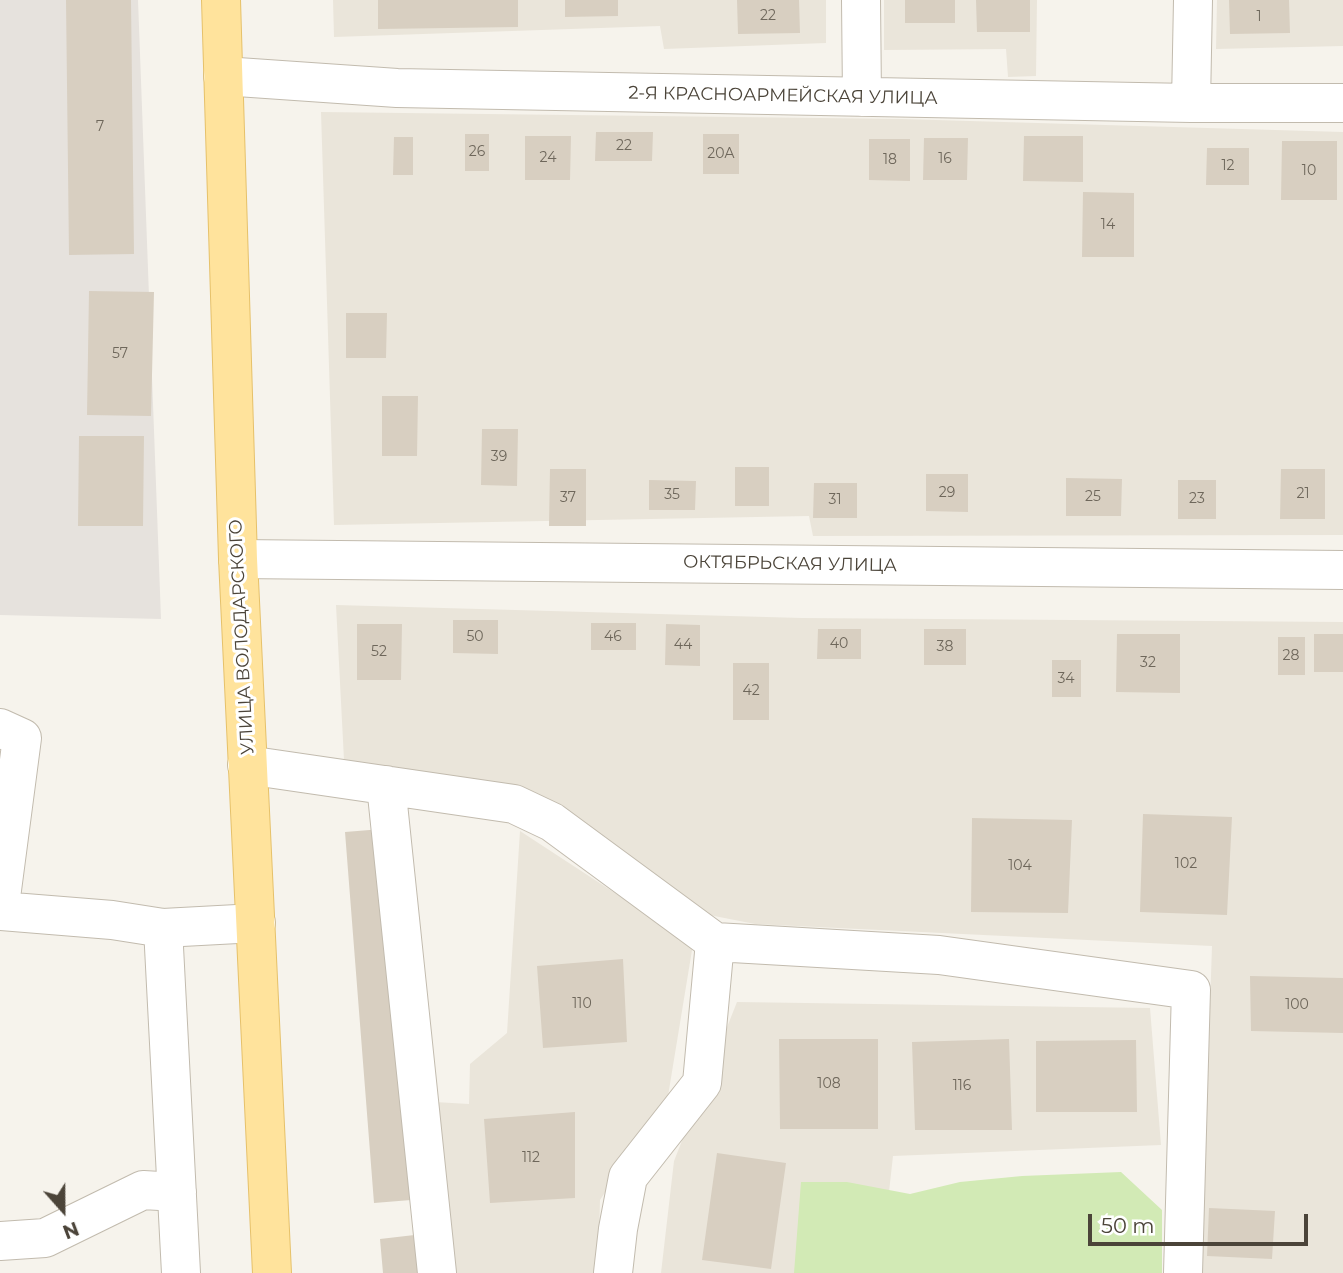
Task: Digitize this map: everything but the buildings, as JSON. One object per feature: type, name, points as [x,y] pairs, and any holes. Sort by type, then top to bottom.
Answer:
[{"type":"main road","name":"УЛИЦА ВОЛОДАРСКОГО","points":[[221,0],[237,559],[272,1273]]},
{"type":"street","points":[[861,0],[862,97]]},
{"type":"street","points":[[1191,103],[1193,0]]},
{"type":"street","name":"2-Я КРАСНОАРМЕЙСКАЯ УЛИЦА","points":[[223,76],[397,88],[1191,103],[1343,103]]},
{"type":"street","name":"ОКТЯБРЬСКАЯ УЛИЦА","points":[[237,559],[1343,569]]},
{"type":"street","points":[[0,728],[22,738],[0,905]]},
{"type":"street","points":[[247,765],[514,804],[552,822],[715,943],[939,955],[1191,990],[1183,1273]]},
{"type":"street","points":[[386,785],[437,1273]]},
{"type":"street","points":[[0,911],[112,920],[163,928],[256,923]]},
{"type":"street","points":[[163,928],[181,1273]]},
{"type":"street","points":[[613,1273],[628,1177],[702,1083],[715,943]]},
{"type":"street","points":[[0,1241],[45,1238],[143,1190],[177,1192]]},
{"type":"shaded area","points":[[0,0],[138,0],[161,619],[0,615]]},
{"type":"shaded area","points":[[333,0],[826,0],[826,43],[664,49],[660,26],[334,37]]},
{"type":"shaded area","points":[[884,0],[1037,0],[1036,76],[1008,77],[1006,49],[884,50]]},
{"type":"shaded area","points":[[1217,0],[1343,0],[1343,46],[1216,49]]},
{"type":"shaded area","points":[[321,112],[902,119],[1343,132],[1343,535],[813,536],[809,516],[334,525]]},
{"type":"shaded area","points":[[336,605],[802,618],[1343,622],[1343,1273],[1201,1273],[1212,946],[755,924],[699,913],[485,791],[344,760]]},
{"type":"shaded area","points":[[520,831],[693,944],[668,1096],[600,1200],[598,1273],[449,1273],[435,1102],[469,1104],[470,1064],[507,1033]]},
{"type":"shaded area","points":[[737,1002],[1150,1008],[1161,1145],[893,1156],[880,1273],[661,1273],[674,1161]]},
{"type":"green space","points":[[1121,1172],[1162,1210],[1162,1273],[794,1273],[801,1182],[847,1182],[910,1194],[960,1182],[1022,1176]]}]
